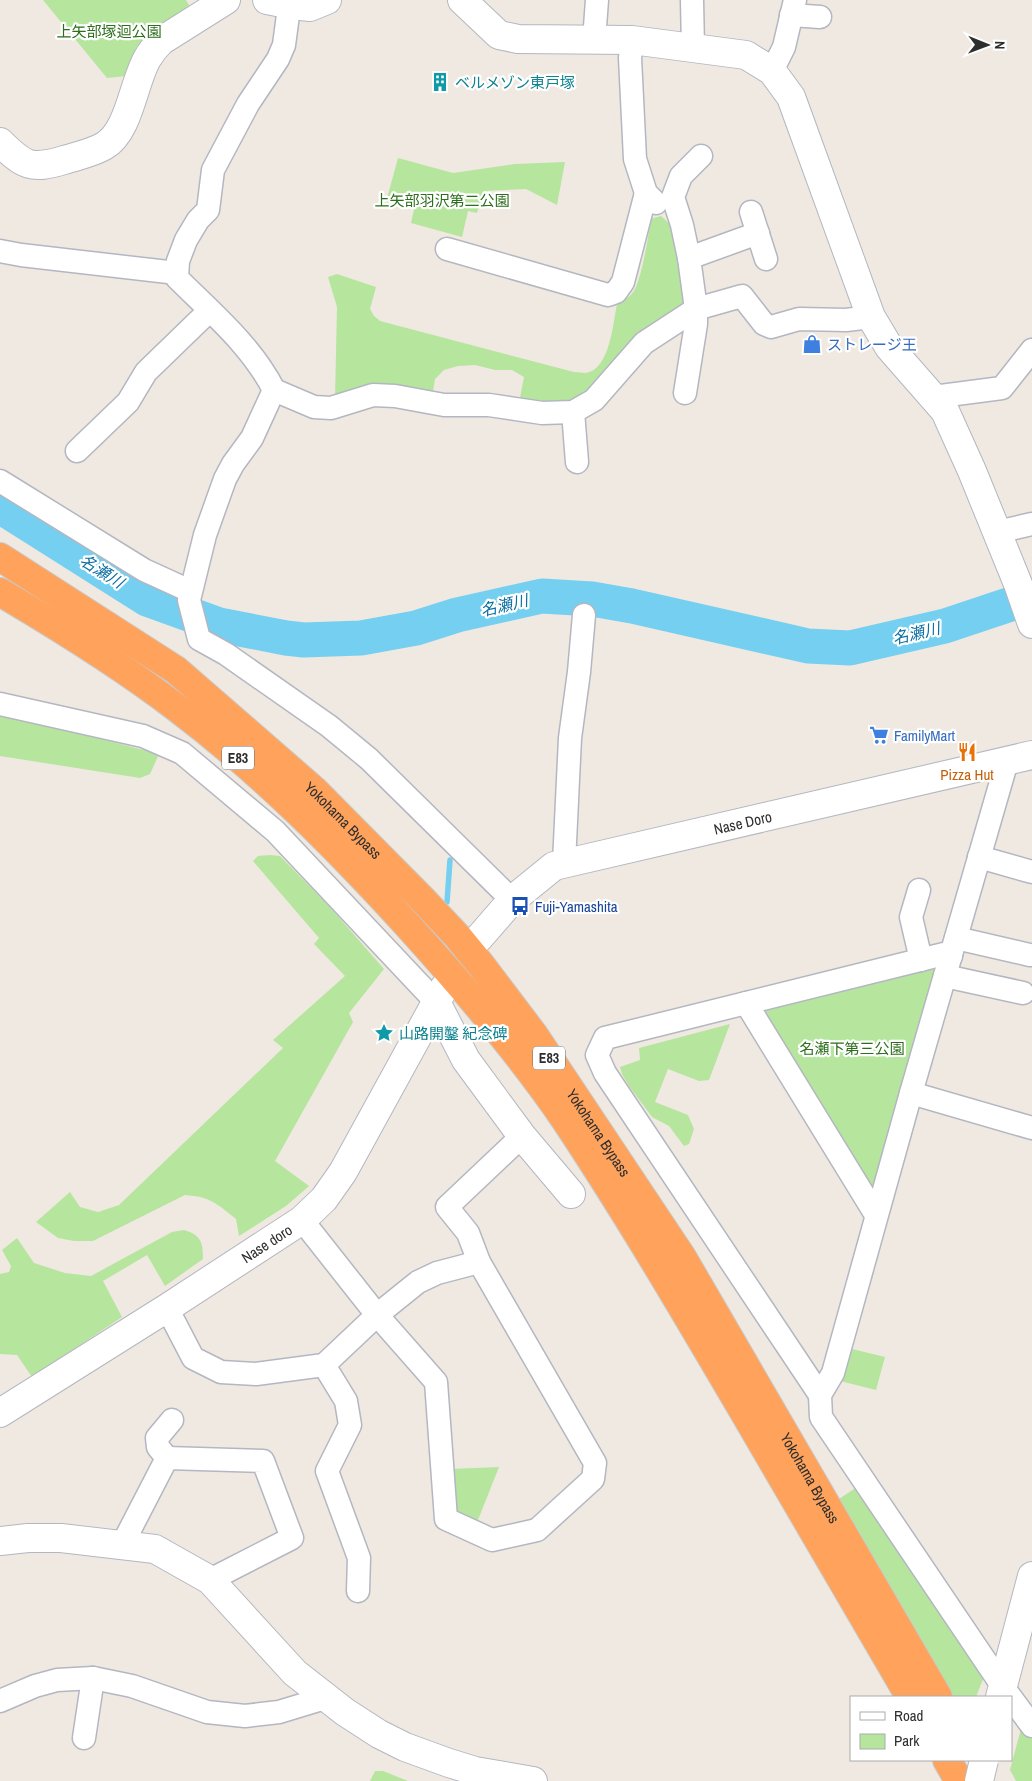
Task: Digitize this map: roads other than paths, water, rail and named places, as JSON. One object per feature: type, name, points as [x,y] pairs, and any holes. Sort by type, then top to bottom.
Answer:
[{"type":"highway","name":"Yokohama Bypass","points":[[0,557],[176,670],[315,791],[458,937],[534,1035],[682,1257],[937,1696]]},
{"type":"highway","name":"Yokohama Bypass","points":[[0,592],[78,639],[177,708],[255,771],[296,809],[380,894],[467,993],[513,1050],[564,1119],[672,1288],[909,1696]]},
{"type":"highway","points":[[948,1761],[959,1781]]},
{"type":"highway","points":[[975,1761],[986,1781]]},
{"type":"street","points":[[0,142],[16,158],[29,164],[44,166],[95,151],[105,146],[120,131],[147,59],[154,48],[226,0]]},
{"type":"street","points":[[279,3],[310,7],[327,0]]},
{"type":"street","points":[[462,0],[499,35],[518,39],[632,40],[693,48],[746,55],[772,71],[791,97],[871,317],[889,347],[945,411],[972,471],[1031,619]]},
{"type":"street","points":[[594,40],[597,0]]},
{"type":"street","points":[[692,0],[693,48]]},
{"type":"street","points":[[279,3],[288,16],[284,45],[278,59],[248,104],[212,170],[208,210],[198,220],[186,240],[178,261],[177,273],[177,278],[245,346],[265,372],[274,390],[314,407],[331,408],[372,395],[395,396],[444,405],[489,404],[542,413],[573,412],[594,400],[644,343],[696,309],[742,296],[764,324],[771,327],[799,319],[846,320],[871,317]]},
{"type":"street","points":[[772,71],[784,47],[793,8],[820,17]]},
{"type":"street","points":[[632,40],[630,58],[635,159],[646,194],[672,219],[682,225]]},
{"type":"street","points":[[684,393],[696,324],[696,309],[689,258],[682,225],[673,197],[681,176],[701,156]]},
{"type":"street","points":[[446,250],[608,295],[616,292],[623,282],[646,194]]},
{"type":"street","points":[[751,212],[766,259]]},
{"type":"street","points":[[689,258],[758,233]]},
{"type":"street","points":[[0,251],[177,273]]},
{"type":"street","points":[[77,451],[128,402],[146,372],[209,311]]},
{"type":"street","points":[[933,397],[1002,388],[1032,350]]},
{"type":"street","points":[[274,390],[252,438],[233,464],[225,479],[205,535],[189,595],[196,633],[199,639],[226,654],[329,726],[369,759],[512,900]]},
{"type":"street","points":[[573,412],[577,462]]},
{"type":"street","points":[[0,480],[144,570],[189,595]]},
{"type":"street","points":[[997,532],[1032,524]]},
{"type":"street","points":[[564,863],[570,738],[584,616]]},
{"type":"street","points":[[0,704],[143,736],[182,754],[275,831],[440,995],[466,1060],[522,1136],[571,1194]]},
{"type":"street","name":"Nase Doro","points":[[479,938],[512,900],[554,866],[1032,755]]},
{"type":"street","points":[[1002,762],[1004,768],[876,1215],[833,1373],[820,1395],[820,1417],[1002,1692]]},
{"type":"street","points":[[979,857],[1032,872]]},
{"type":"street","points":[[919,890],[911,917],[921,960]]},
{"type":"street","points":[[820,1395],[605,1073],[597,1055],[605,1038],[944,954],[1023,993]]},
{"type":"street","points":[[951,957],[1030,955]]},
{"type":"street","name":"Nase doro","points":[[0,1413],[302,1220],[324,1200],[343,1172],[440,995]]},
{"type":"street","points":[[746,1003],[876,1215]]},
{"type":"street","points":[[911,1093],[1032,1128]]},
{"type":"street","points":[[302,1220],[377,1315],[436,1382],[446,1519],[492,1540],[537,1530],[592,1479],[595,1463],[479,1262],[468,1233],[447,1207],[522,1136]]},
{"type":"street","points":[[167,1308],[193,1358],[221,1372],[256,1374],[324,1365],[377,1315],[418,1282],[437,1273],[479,1262]]},
{"type":"street","points":[[324,1365],[346,1401],[350,1425],[327,1471],[359,1558],[358,1591]]},
{"type":"street","points":[[172,1420],[157,1438],[158,1447],[167,1458],[263,1461],[292,1538],[210,1580]]},
{"type":"street","points":[[122,1545],[167,1458]]},
{"type":"street","points":[[0,1541],[28,1538],[61,1538],[155,1549],[210,1580],[295,1673],[325,1698],[379,1734],[405,1747],[448,1763],[504,1779],[533,1781]]},
{"type":"street","points":[[1002,1692],[1032,1576]]},
{"type":"street","points":[[0,1701],[35,1686],[58,1680],[93,1678],[132,1686],[207,1712],[245,1716],[279,1712],[325,1698]]},
{"type":"street","points":[[84,1738],[93,1678]]},
{"type":"street","points":[[1012,1703],[1032,1726]]},
{"type":"street","points":[[979,1781],[984,1761]]},
{"type":"waterway","name":"名瀬川","points":[[0,506],[147,599],[219,625],[304,640],[361,638],[416,628],[457,615],[542,596],[592,599],[632,606],[808,646],[850,648],[945,626],[1032,597]]},
{"type":"waterway","points":[[447,902],[450,860]]},
{"type":"place","name":"ベルメゾン東戸塚","points":[[440,82]]},
{"type":"place","name":"ストレージ王","points":[[812,344]]},
{"type":"place","name":"FamilyMart","points":[[879,735]]},
{"type":"place","name":"Pizza Hut","points":[[967,752]]},
{"type":"place","name":"Fuji-Yamashita","points":[[520,906]]},
{"type":"place","name":"山路開鑿 紀念碑","points":[[384,1033]]},
{"type":"park label","name":"上矢部塚迴公園","points":[[109,31]]},
{"type":"park label","name":"上矢部羽沢第二公園","points":[[442,200]]},
{"type":"park label","name":"名瀬下第三公園","points":[[852,1048]]}]
